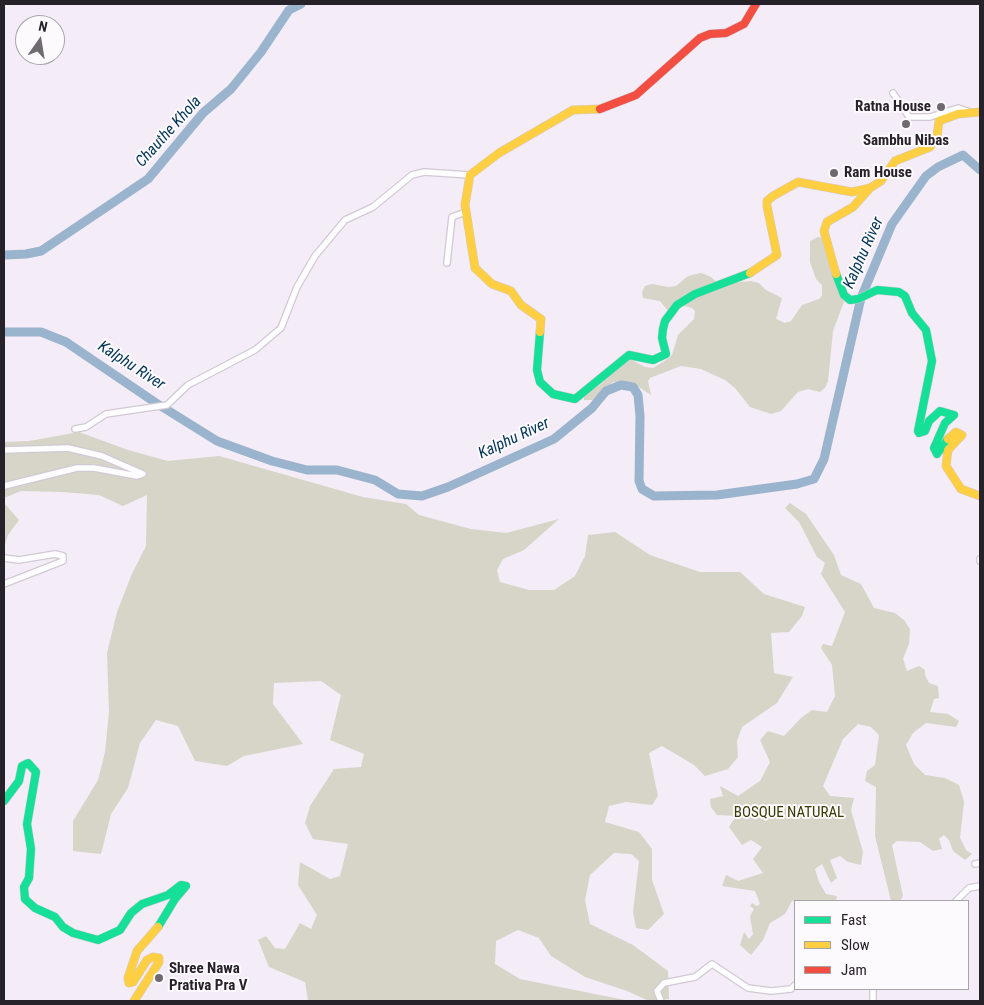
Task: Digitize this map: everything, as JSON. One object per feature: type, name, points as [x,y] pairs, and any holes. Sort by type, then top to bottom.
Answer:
[{"type":"street","points":[[75,429],[86,427],[106,414],[167,405],[188,385],[255,350],[281,328],[297,286],[315,256],[345,220],[373,207],[412,175],[424,172],[470,175],[499,153],[573,110],[602,109],[641,92],[657,75],[700,38],[710,34],[726,33],[744,24],[756,4]]},
{"type":"street","points":[[893,93],[910,117],[930,117],[958,108],[970,112]]},
{"type":"street","points":[[980,112],[970,112],[939,121],[934,144],[894,161],[881,181],[870,188],[852,206],[827,222],[824,231],[832,264],[844,295],[850,300],[858,300],[878,290],[899,292],[905,296],[912,313],[926,330],[932,361],[918,431],[919,434],[925,431],[929,421],[940,411],[954,416],[944,423],[934,448],[935,452],[937,454],[952,434],[956,432],[962,434],[948,450],[946,466],[961,489],[980,496]]},
{"type":"street","points":[[470,175],[465,205],[474,252],[475,268],[492,284],[511,291],[521,305],[541,319],[537,370],[540,382],[553,394],[575,399],[629,355],[653,360],[666,354],[662,338],[665,321],[681,301],[756,270],[777,255],[767,206],[769,198],[798,182],[852,192],[870,188]]},
{"type":"street","points":[[447,263],[452,217],[466,212]]},
{"type":"street","points":[[4,450],[68,448],[102,456],[143,474],[137,476],[94,468],[77,468],[4,486]]},
{"type":"street","points":[[4,558],[20,560],[55,554],[63,556],[63,560],[4,584]]},
{"type":"street","points":[[4,801],[19,782],[22,766],[28,762],[36,772],[26,824],[31,849],[29,878],[24,887],[25,899],[35,908],[55,918],[63,927],[73,933],[98,940],[108,937],[120,930],[132,913],[142,904],[168,895],[181,885],[186,886],[175,899],[156,931],[137,951],[128,978],[129,983],[133,982],[140,974],[147,960],[153,957],[158,958],[159,962],[134,1001]]},
{"type":"street","points":[[957,900],[970,888],[980,886]]},
{"type":"street","points":[[661,1001],[657,991],[664,983],[695,977],[712,964],[748,988],[771,991],[791,989],[794,986]]},
{"type":"green space","points":[[818,237],[822,238],[843,279],[845,299],[833,331],[828,381],[825,388],[820,392],[808,389],[798,392],[781,411],[771,414],[750,407],[735,388],[725,380],[701,369],[681,366],[650,378],[648,381],[651,395],[634,384],[613,382],[594,400],[584,400],[584,396],[600,385],[625,361],[632,360],[645,367],[653,368],[669,358],[672,355],[678,335],[694,319],[695,311],[692,308],[685,306],[672,307],[668,311],[660,301],[643,298],[642,292],[645,286],[652,284],[668,287],[676,286],[688,276],[701,273],[711,277],[719,284],[751,281],[759,283],[766,290],[782,298],[776,319],[785,323],[791,321],[802,305],[819,299],[822,296],[822,285],[816,279],[810,262],[810,241]]},
{"type":"green space","points":[[79,432],[128,450],[168,461],[219,456],[363,497],[406,504],[419,515],[471,529],[506,533],[559,519],[524,550],[503,559],[497,570],[500,582],[529,590],[554,590],[575,576],[585,556],[588,535],[615,532],[650,555],[700,572],[740,572],[764,594],[805,607],[802,616],[789,632],[771,633],[774,673],[793,677],[777,703],[742,727],[737,741],[738,757],[728,769],[705,776],[694,765],[662,746],[649,753],[658,796],[652,805],[626,802],[609,806],[605,822],[639,832],[652,849],[652,880],[664,914],[648,930],[636,928],[633,912],[639,861],[631,854],[614,853],[590,875],[585,900],[590,924],[633,945],[668,971],[669,999],[649,1001],[627,991],[585,977],[551,956],[539,938],[518,930],[496,941],[495,964],[520,979],[630,1001],[308,1001],[305,982],[269,967],[258,940],[266,936],[275,948],[285,949],[300,923],[311,929],[317,915],[298,885],[300,862],[330,879],[340,876],[348,844],[313,839],[305,823],[310,806],[334,769],[361,767],[364,754],[330,740],[341,695],[321,681],[274,683],[273,704],[303,744],[244,756],[227,766],[195,761],[178,726],[156,720],[140,743],[128,788],[111,814],[101,854],[73,851],[73,821],[98,780],[105,752],[109,712],[107,653],[117,612],[131,576],[146,546],[147,495],[123,506],[99,495],[62,492],[21,491],[4,498],[4,442],[29,441]]},
{"type":"green space","points":[[4,503],[19,520],[8,535],[4,548]]},
{"type":"green space","name":"BOSQUE NATURAL","points":[[790,503],[806,514],[834,555],[841,575],[861,584],[874,608],[895,613],[904,620],[910,629],[909,644],[903,659],[907,671],[919,666],[925,670],[929,683],[938,686],[939,698],[934,699],[930,712],[948,714],[959,721],[956,727],[926,723],[913,733],[906,745],[914,764],[925,775],[945,778],[959,785],[964,802],[960,838],[966,850],[972,854],[965,860],[953,851],[949,840],[944,835],[939,839],[942,849],[933,851],[920,842],[897,841],[892,845],[903,896],[901,900],[891,900],[875,836],[876,787],[865,781],[867,771],[875,765],[879,735],[871,727],[858,724],[843,739],[823,786],[830,796],[854,798],[851,810],[863,852],[861,865],[848,862],[840,856],[830,860],[837,878],[831,883],[822,864],[815,869],[819,882],[826,894],[837,896],[836,900],[792,901],[785,914],[770,923],[763,940],[751,955],[740,945],[744,932],[749,939],[753,934],[750,916],[754,909],[750,906],[752,903],[757,906],[760,904],[755,891],[722,886],[726,875],[738,881],[763,873],[753,859],[762,847],[751,840],[742,845],[729,827],[736,816],[717,815],[711,807],[710,799],[723,796],[720,786],[738,796],[760,781],[770,762],[760,740],[768,731],[784,736],[801,718],[812,710],[827,712],[835,696],[832,665],[821,648],[823,644],[832,646],[845,612],[821,574],[825,563],[817,557],[799,522],[785,508]]},
{"type":"waterway","name":"Chauthe Khola","points":[[4,255],[41,251],[148,179],[203,113],[231,89],[261,52],[289,10],[301,4]]},
{"type":"waterway","name":"Kalphu River","points":[[4,332],[41,332],[66,342],[156,403],[217,441],[272,461],[307,470],[337,470],[375,480],[398,494],[422,496],[448,487],[554,439],[592,408],[606,391],[621,385],[633,387],[638,395],[640,416],[639,481],[642,489],[654,496],[717,495],[797,484],[814,479],[824,459],[861,298],[892,224],[926,176],[938,167],[963,155],[980,170]]},
{"type":"traffic: fast","points":[[540,332],[537,370],[540,382],[553,394],[575,399],[629,355],[653,360],[666,354],[662,338],[663,329],[665,321],[677,305],[695,294],[750,273]]},
{"type":"traffic: fast","points":[[836,274],[844,295],[850,300],[858,299],[877,290],[899,292],[905,296],[912,313],[926,330],[932,361],[918,431],[919,433],[925,431],[929,421],[940,411],[954,415],[945,423],[934,448],[937,454],[948,439]]},
{"type":"traffic: fast","points":[[4,801],[19,781],[22,766],[28,763],[36,772],[27,824],[31,849],[29,878],[24,887],[25,899],[35,908],[55,917],[63,927],[73,933],[98,940],[120,930],[131,913],[142,904],[168,895],[181,885],[186,886],[175,899],[158,927]]},
{"type":"traffic: slow","points":[[540,332],[541,319],[521,305],[511,291],[492,284],[475,268],[465,205],[470,175],[499,153],[573,110],[600,109]]},
{"type":"traffic: slow","points":[[836,274],[824,231],[827,222],[853,207],[870,188],[881,181],[895,161],[930,147],[937,137],[939,121],[958,114],[980,112]]},
{"type":"traffic: slow","points":[[750,273],[777,255],[767,206],[767,201],[773,196],[798,182],[852,192],[870,188]]},
{"type":"traffic: slow","points":[[948,439],[956,432],[962,435],[948,450],[946,466],[961,489],[980,496]]},
{"type":"traffic: slow","points":[[134,1001],[159,962],[159,958],[153,957],[147,960],[133,982],[129,983],[128,978],[137,951],[158,927]]},
{"type":"traffic: jam","points":[[600,109],[636,95],[700,38],[710,34],[726,33],[744,24],[756,4]]},
{"type":"place","name":"Ratna House","points":[[941,107]]},
{"type":"place","name":"Sambhu Nibas","points":[[906,124]]},
{"type":"place","name":"Ram House","points":[[834,173]]},
{"type":"place","name":"Shree Nawa Prativa Pra V","points":[[159,978]]}]
